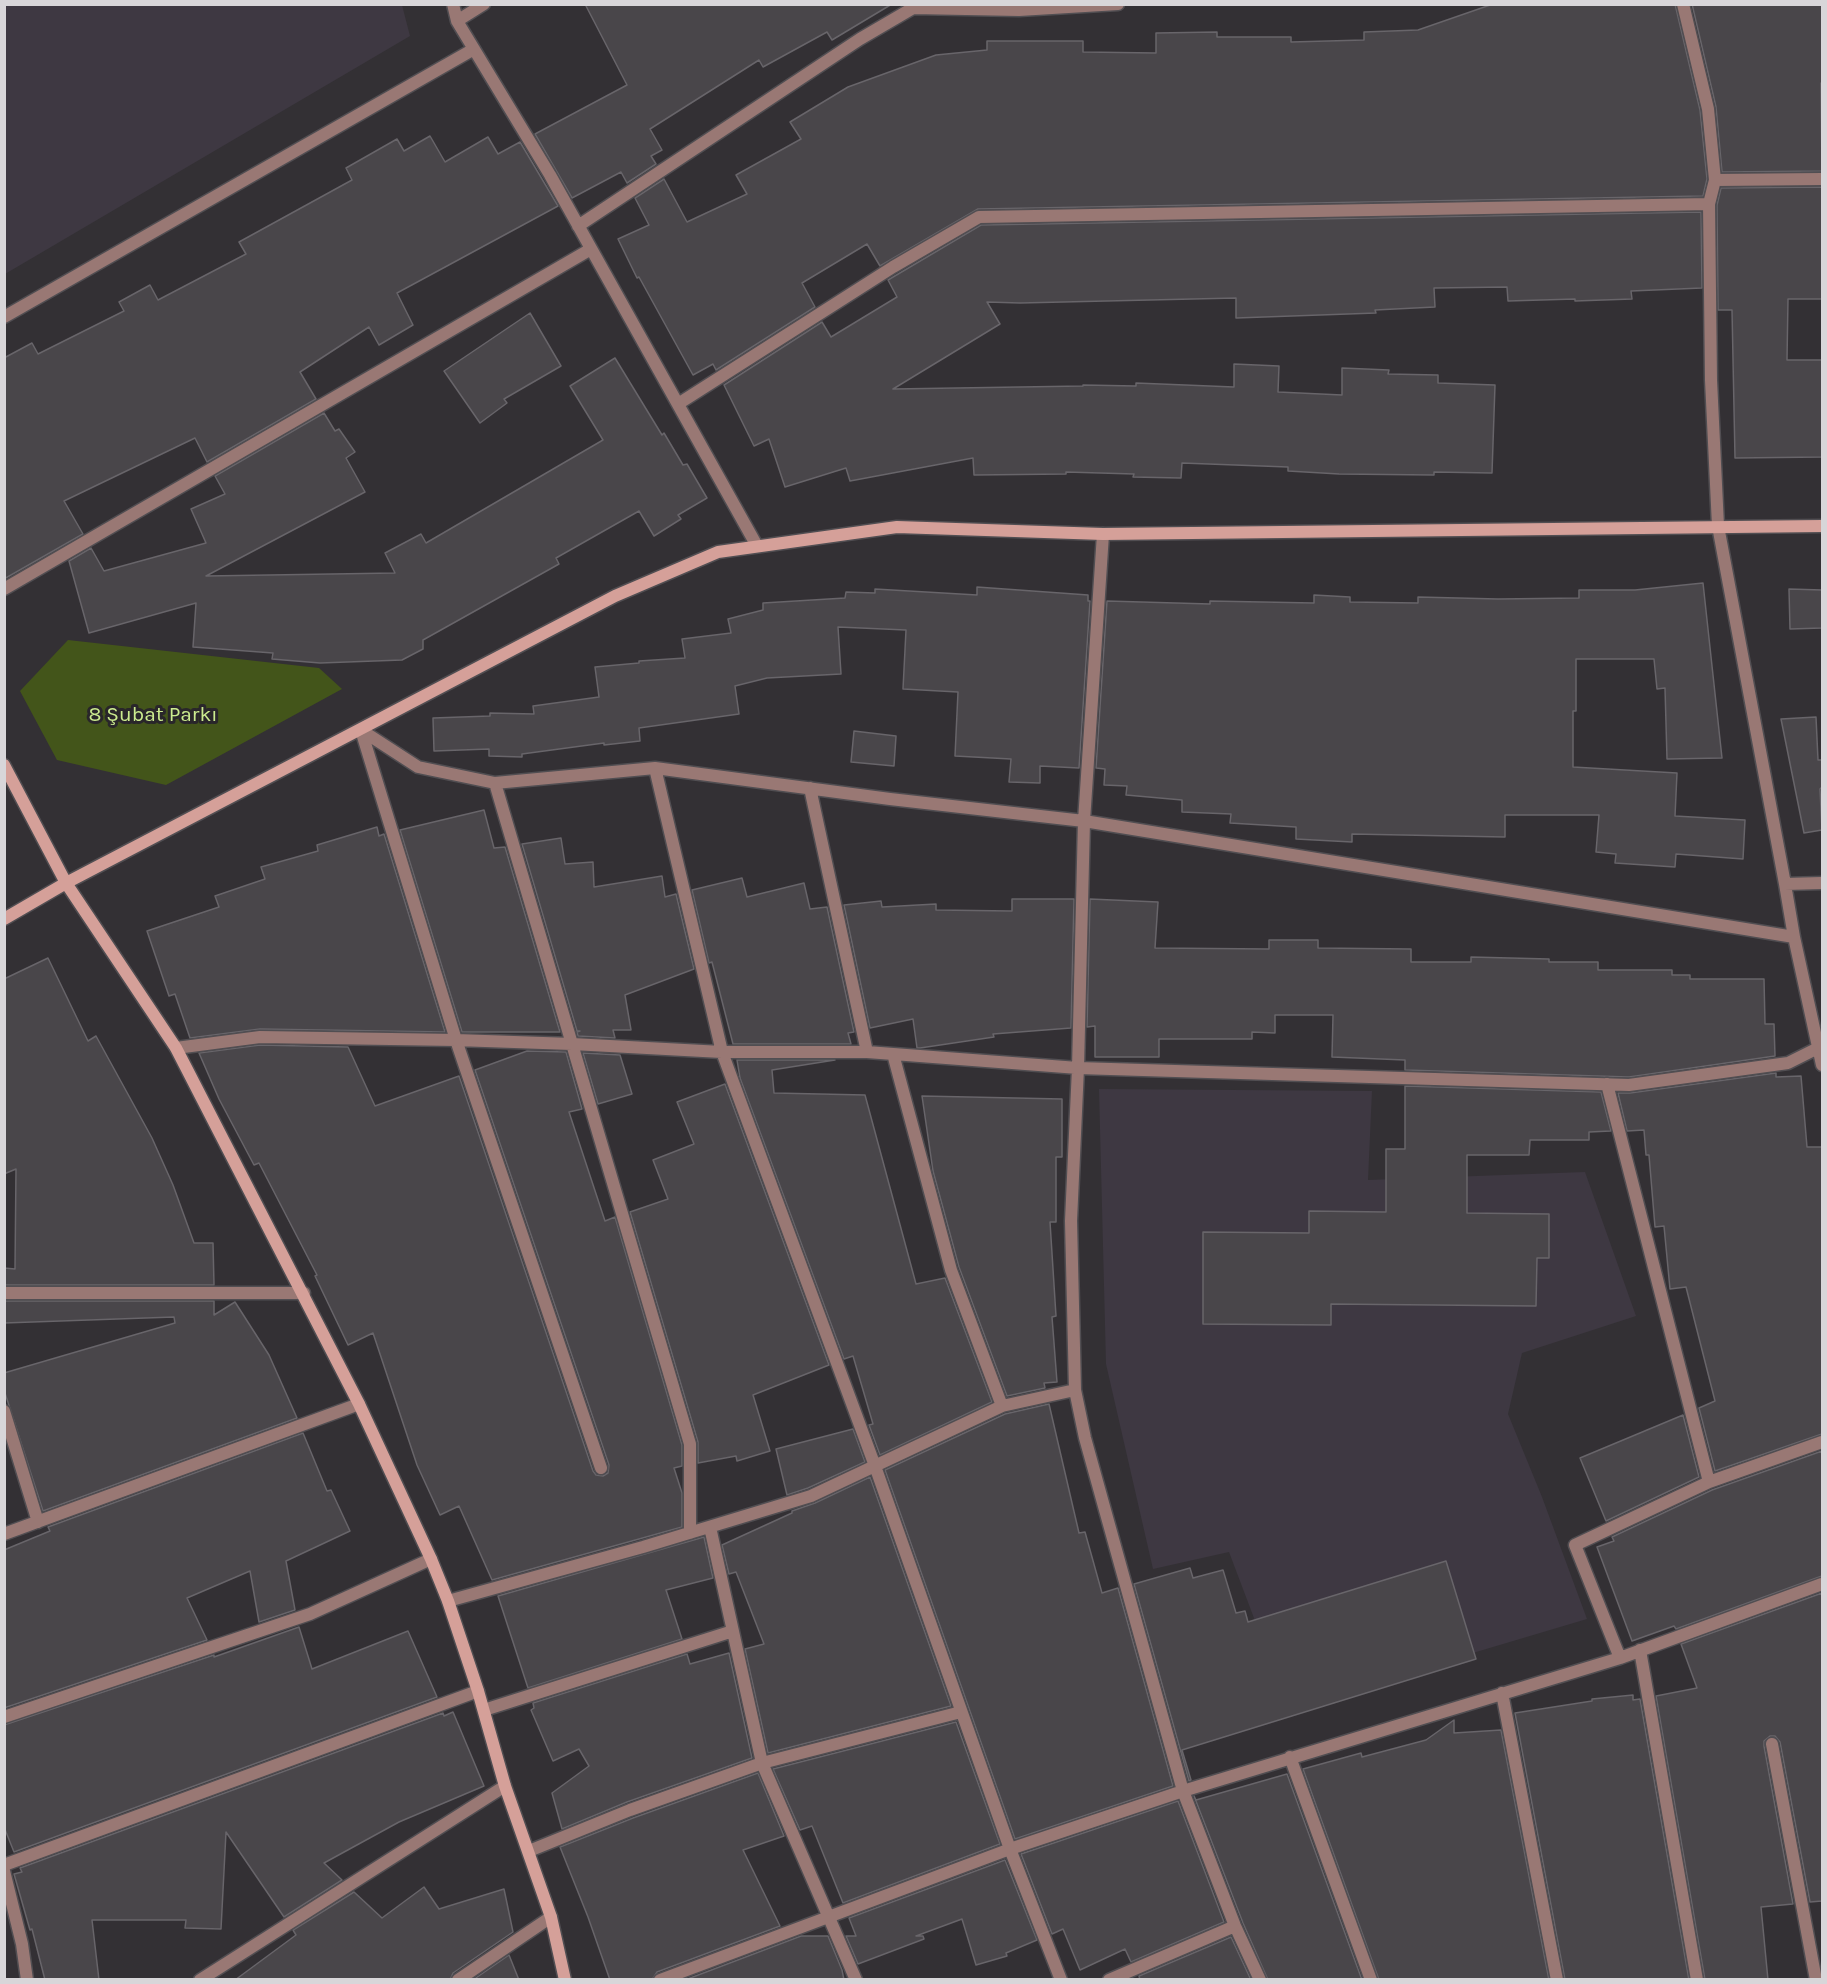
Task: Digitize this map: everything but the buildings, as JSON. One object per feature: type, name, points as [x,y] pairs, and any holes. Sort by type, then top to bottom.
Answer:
[{"type":"main road","points":[[4,919],[66,883],[615,596],[718,552],[897,527],[1103,534],[1822,526]]},
{"type":"main road","points":[[4,765],[66,883],[176,1048],[359,1404],[431,1558],[448,1601],[506,1785],[551,1917],[565,1980]]},
{"type":"street","points":[[453,4],[457,21],[550,175],[757,546]]},
{"type":"street","points":[[457,21],[484,4]]},
{"type":"street","points":[[578,226],[860,39],[913,8],[1019,10],[1118,4]]},
{"type":"street","points":[[1683,4],[1708,109],[1715,180],[1709,204],[1711,380],[1718,526],[1794,937],[1821,1047],[1822,1065]]},
{"type":"street","points":[[4,317],[474,49]]},
{"type":"street","points":[[1715,180],[1822,179]]},
{"type":"street","points":[[678,404],[893,267],[979,217],[1709,204]]},
{"type":"street","points":[[4,589],[591,249]]},
{"type":"street","points":[[1103,534],[1084,821],[1078,1068],[1071,1221],[1075,1390],[1085,1438],[1183,1791],[1235,1926],[1260,1980]]},
{"type":"street","points":[[361,730],[418,766],[495,783],[655,768],[1084,821],[1794,937]]},
{"type":"street","points":[[361,730],[456,1040],[601,1468]]},
{"type":"street","points":[[655,768],[723,1052],[875,1466],[1010,1850],[1061,1980]]},
{"type":"street","points":[[495,783],[690,1444],[690,1533]]},
{"type":"street","points":[[810,788],[867,1052]]},
{"type":"street","points":[[1785,884],[1822,883]]},
{"type":"street","points":[[176,1048],[260,1037],[456,1040],[723,1052],[867,1052],[1078,1068],[1629,1085],[1788,1063],[1821,1047]]},
{"type":"street","points":[[893,1054],[951,1270],[1002,1406]]},
{"type":"street","points":[[1607,1084],[1709,1482]]},
{"type":"street","points":[[4,1293],[303,1293]]},
{"type":"street","points":[[448,1601],[690,1533],[811,1496],[1002,1406],[1075,1390]]},
{"type":"street","points":[[4,1534],[359,1404]]},
{"type":"street","points":[[4,1411],[38,1521]]},
{"type":"street","points":[[1620,1658],[1575,1545],[1709,1482],[1822,1442]]},
{"type":"street","points":[[710,1527],[762,1763],[856,1980]]},
{"type":"street","points":[[4,1717],[310,1614],[431,1558]]},
{"type":"street","points":[[660,1980],[1010,1850],[1183,1791],[1620,1658],[1822,1584]]},
{"type":"street","points":[[484,1710],[733,1631]]},
{"type":"street","points":[[1640,1650],[1697,1980]]},
{"type":"street","points":[[4,1865],[478,1691]]},
{"type":"street","points":[[1502,1693],[1557,1980]]},
{"type":"street","points":[[529,1851],[630,1810],[762,1763],[961,1712]]},
{"type":"street","points":[[1772,1744],[1816,1980]]},
{"type":"street","points":[[1290,1757],[1371,1980]]},
{"type":"street","points":[[200,1980],[506,1785]]},
{"type":"street","points":[[4,1871],[22,1944],[27,1980]]},
{"type":"street","points":[[458,1980],[551,1917]]},
{"type":"street","points":[[1109,1980],[1235,1926]]},
{"type":"shaded area","points":[[4,5],[402,5],[410,36],[5,274]]},
{"type":"shaded area","points":[[1099,1089],[1372,1091],[1368,1180],[1585,1172],[1636,1316],[1522,1353],[1508,1414],[1542,1497],[1587,1619],[1288,1708],[1229,1552],[1153,1569],[1106,1364]]},
{"type":"green space","name":"8 Şubat Parkı","points":[[68,640],[319,668],[342,689],[166,785],[57,760],[20,691]]}]
